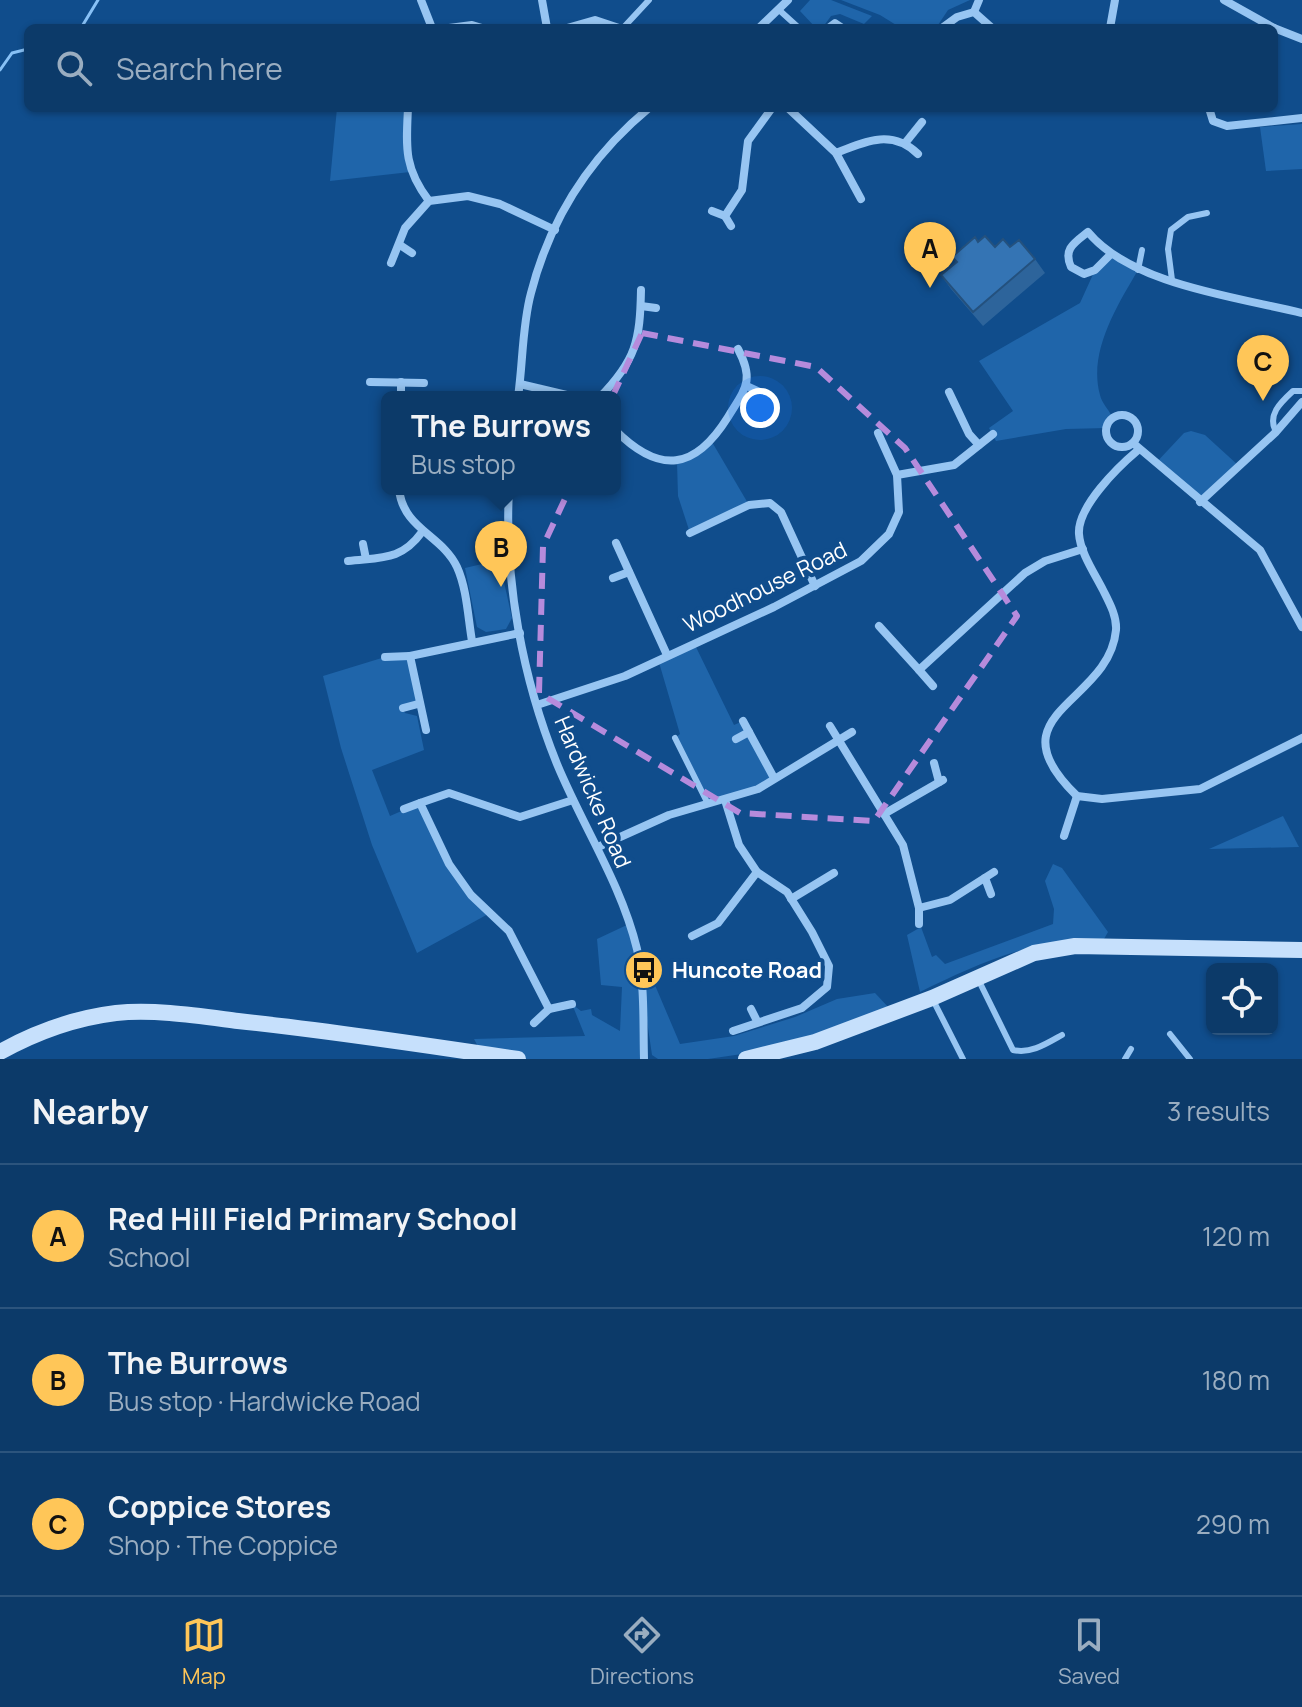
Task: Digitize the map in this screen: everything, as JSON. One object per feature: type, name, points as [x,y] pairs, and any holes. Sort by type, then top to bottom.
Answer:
[{"type":"street","points":[[421,0],[430,24]]},
{"type":"street","points":[[542,0],[546,24]]},
{"type":"street","points":[[763,24],[788,0]]},
{"type":"street","points":[[947,24],[974,12],[979,0]]},
{"type":"street","points":[[1111,24],[1115,0]]},
{"type":"street","points":[[1224,0],[1267,24]]},
{"type":"street","points":[[974,12],[988,24]]},
{"type":"street","points":[[581,24],[595,20],[608,24]]},
{"type":"street","points":[[1278,30],[1302,39]]},
{"type":"street","points":[[408,112],[406,146],[410,172],[429,201]]},
{"type":"street","points":[[519,391],[531,293],[555,230],[580,181],[601,152],[645,112]]},
{"type":"street","points":[[727,213],[742,190],[748,141],[769,112]]},
{"type":"street","points":[[792,112],[836,153],[861,199]]},
{"type":"street","points":[[1210,112],[1213,121]]},
{"type":"street","points":[[1202,126],[1213,121],[1227,126],[1302,118]]},
{"type":"street","points":[[906,142],[922,122]]},
{"type":"street","points":[[836,153],[867,141],[891,138],[906,142],[918,154]]},
{"type":"street","points":[[391,263],[405,228],[429,201],[468,196],[500,204],[555,230]]},
{"type":"street","points":[[712,211],[727,213]]},
{"type":"street","points":[[727,213],[731,226]]},
{"type":"street","points":[[1110,255],[1095,270],[1084,274],[1071,267],[1067,255],[1070,247],[1088,232],[1110,255],[1138,270],[1302,313]]},
{"type":"street","points":[[400,245],[412,253]]},
{"type":"street","points":[[605,391],[631,360],[640,336],[641,290]]},
{"type":"street","points":[[641,306],[656,308]]},
{"type":"street","points":[[621,436],[635,450],[668,462],[692,458],[712,442],[747,386],[747,367],[738,349]]},
{"type":"street","points":[[370,382],[424,383]]},
{"type":"street","points":[[401,382],[401,391]]},
{"type":"street","points":[[520,384],[550,391]]},
{"type":"street","points":[[747,386],[762,393]]},
{"type":"street","points":[[949,392],[969,434],[979,445]]},
{"type":"street","points":[[1200,502],[1301,407]]},
{"type":"street","points":[[1302,625],[1260,550],[1135,447],[1111,444],[1106,434],[1109,421],[1123,414],[1133,419],[1138,434],[1135,447],[1094,498],[1081,521],[1079,535],[1114,612],[1116,629],[1109,659],[1051,720],[1045,755],[1051,769],[1077,796],[1102,799],[1200,789],[1302,738]]},
{"type":"street","points":[[878,433],[897,475],[954,465],[993,434]]},
{"type":"street","name":"Woodhouse Road","points":[[537,705],[594,688],[815,586],[861,561],[889,534],[899,512],[897,475]]},
{"type":"street","points":[[400,495],[403,508],[422,532],[446,549],[458,569],[472,641]]},
{"type":"street","name":"Hardwicke Road","points":[[509,495],[508,540],[520,633],[537,705],[573,800],[598,847],[625,911],[644,989],[644,1059]]},
{"type":"street","points":[[690,533],[749,505],[770,503],[781,512],[815,586]]},
{"type":"street","points":[[348,561],[399,555],[412,546],[422,532]]},
{"type":"street","points":[[616,543],[667,655]]},
{"type":"street","points":[[363,544],[366,559]]},
{"type":"street","points":[[919,670],[1025,573],[1045,561],[1083,549]]},
{"type":"street","points":[[613,578],[629,572]]},
{"type":"street","points":[[879,626],[933,686]]},
{"type":"street","points":[[385,657],[410,656],[520,633]]},
{"type":"street","points":[[410,656],[426,730]]},
{"type":"street","points":[[403,708],[418,704]]},
{"type":"street","points":[[743,721],[774,778]]},
{"type":"street","points":[[830,726],[903,845],[919,908],[919,924]]},
{"type":"street","points":[[736,739],[749,732]]},
{"type":"street","points":[[598,847],[641,826],[707,802],[725,800],[758,789],[852,732]]},
{"type":"street","points":[[884,814],[941,781],[934,763]]},
{"type":"street","points":[[404,809],[449,793],[520,817],[573,800]]},
{"type":"street","points":[[1064,836],[1077,796]]},
{"type":"street","points":[[725,800],[739,845],[757,872],[791,899],[829,966],[827,987],[802,1008],[733,1031]]},
{"type":"street","points":[[420,803],[449,864],[471,895],[509,931],[549,1009]]},
{"type":"street","points":[[692,936],[718,923],[757,872]]},
{"type":"street","points":[[919,908],[950,900],[994,872]]},
{"type":"street","points":[[791,899],[834,873]]},
{"type":"street","points":[[985,878],[991,894]]},
{"type":"street","points":[[746,1059],[815,1042],[932,998],[1034,953],[1075,946],[1302,950]]},
{"type":"street","points":[[534,1023],[549,1009],[572,1004]]},
{"type":"street","points":[[751,1009],[757,1021]]},
{"type":"street","points":[[0,1052],[27,1037],[67,1023],[117,1013],[188,1015],[281,1025],[518,1059]]},
{"type":"lane","points":[[625,24],[649,0]]},
{"type":"lane","points":[[778,9],[795,24]]},
{"type":"lane","points":[[1172,280],[1168,249],[1171,230],[1188,217],[1207,213]]},
{"type":"lane","points":[[1138,270],[1142,250]]},
{"type":"lane","points":[[1276,432],[1272,424],[1273,413],[1293,391],[1302,391]]},
{"type":"lane","points":[[675,738],[707,802]]},
{"type":"lane","points":[[977,978],[1013,1050],[1023,1052],[1039,1048],[1062,1035]]},
{"type":"lane","points":[[932,998],[963,1059]]},
{"type":"lane","points":[[1170,1034],[1190,1059]]},
{"type":"lane","points":[[1125,1059],[1131,1049]]},
{"type":"highlighted area","points":[[642,333],[816,367],[905,448],[1017,616],[874,821],[740,813],[539,693],[543,546]]},
{"type":"shaded area","points":[[810,0],[831,0],[872,16],[864,24],[840,14],[831,16],[825,24],[812,24],[800,11]]},
{"type":"shaded area","points":[[841,0],[970,0],[948,10],[939,24],[895,24]]},
{"type":"shaded area","points":[[337,112],[408,112],[410,172],[330,181]]},
{"type":"shaded area","points":[[1302,124],[1302,169],[1266,171],[1260,127]]},
{"type":"shaded area","points":[[1110,255],[1138,270],[1101,346],[1097,379],[1101,398],[1112,417],[1106,428],[1066,429],[996,441],[989,428],[1013,411],[979,361],[1080,303],[1095,270]]},
{"type":"shaded area","points":[[1191,431],[1205,435],[1239,466],[1200,502],[1154,465],[1184,433]]},
{"type":"shaded area","points":[[712,442],[749,505],[690,533],[678,496],[677,462]]},
{"type":"shaded area","points":[[499,560],[512,618],[506,629],[486,632],[477,627],[465,568]]},
{"type":"shaded area","points":[[694,643],[734,725],[743,721],[774,778],[758,789],[707,802],[675,738],[680,734],[658,659]]},
{"type":"shaded area","points":[[410,656],[418,704],[403,709],[405,713],[417,716],[424,750],[372,770],[390,816],[420,803],[449,864],[490,913],[417,953],[372,845],[341,748],[323,676],[385,657]]},
{"type":"shaded area","points":[[1283,816],[1299,847],[1209,849]]},
{"type":"shaded area","points":[[1053,864],[1062,868],[1108,932],[1104,939],[1055,942],[1008,954],[920,992],[907,935],[921,927],[932,957],[936,955],[945,964],[1053,924],[1054,909],[1045,881]]},
{"type":"shaded area","points":[[629,924],[680,1044],[734,1036],[795,1017],[837,999],[875,993],[890,1009],[770,1050],[708,1059],[658,1059],[652,1055],[647,1021],[644,1059],[518,1059],[482,1054],[474,1039],[585,1036],[572,1004],[581,1011],[591,1009],[592,1015],[620,1031],[622,987],[601,985],[597,939]]},
{"type":"building","points":[[985,236],[995,247],[1003,239],[1010,247],[1019,240],[1035,259],[973,312],[941,275],[957,262],[952,257],[975,237],[978,242]]},
{"type":"waterway","points":[[83,24],[98,0]]},
{"type":"waterway","points":[[0,70],[12,53],[24,50]]},
{"type":"place","name":"Red Hill Field Primary School","points":[[930,288]]},
{"type":"place","name":"Coppice Stores","points":[[1263,401]]},
{"type":"place","name":"The Burrows","points":[[501,587]]},
{"type":"place","name":"Huncote Road","points":[[644,970]]}]
